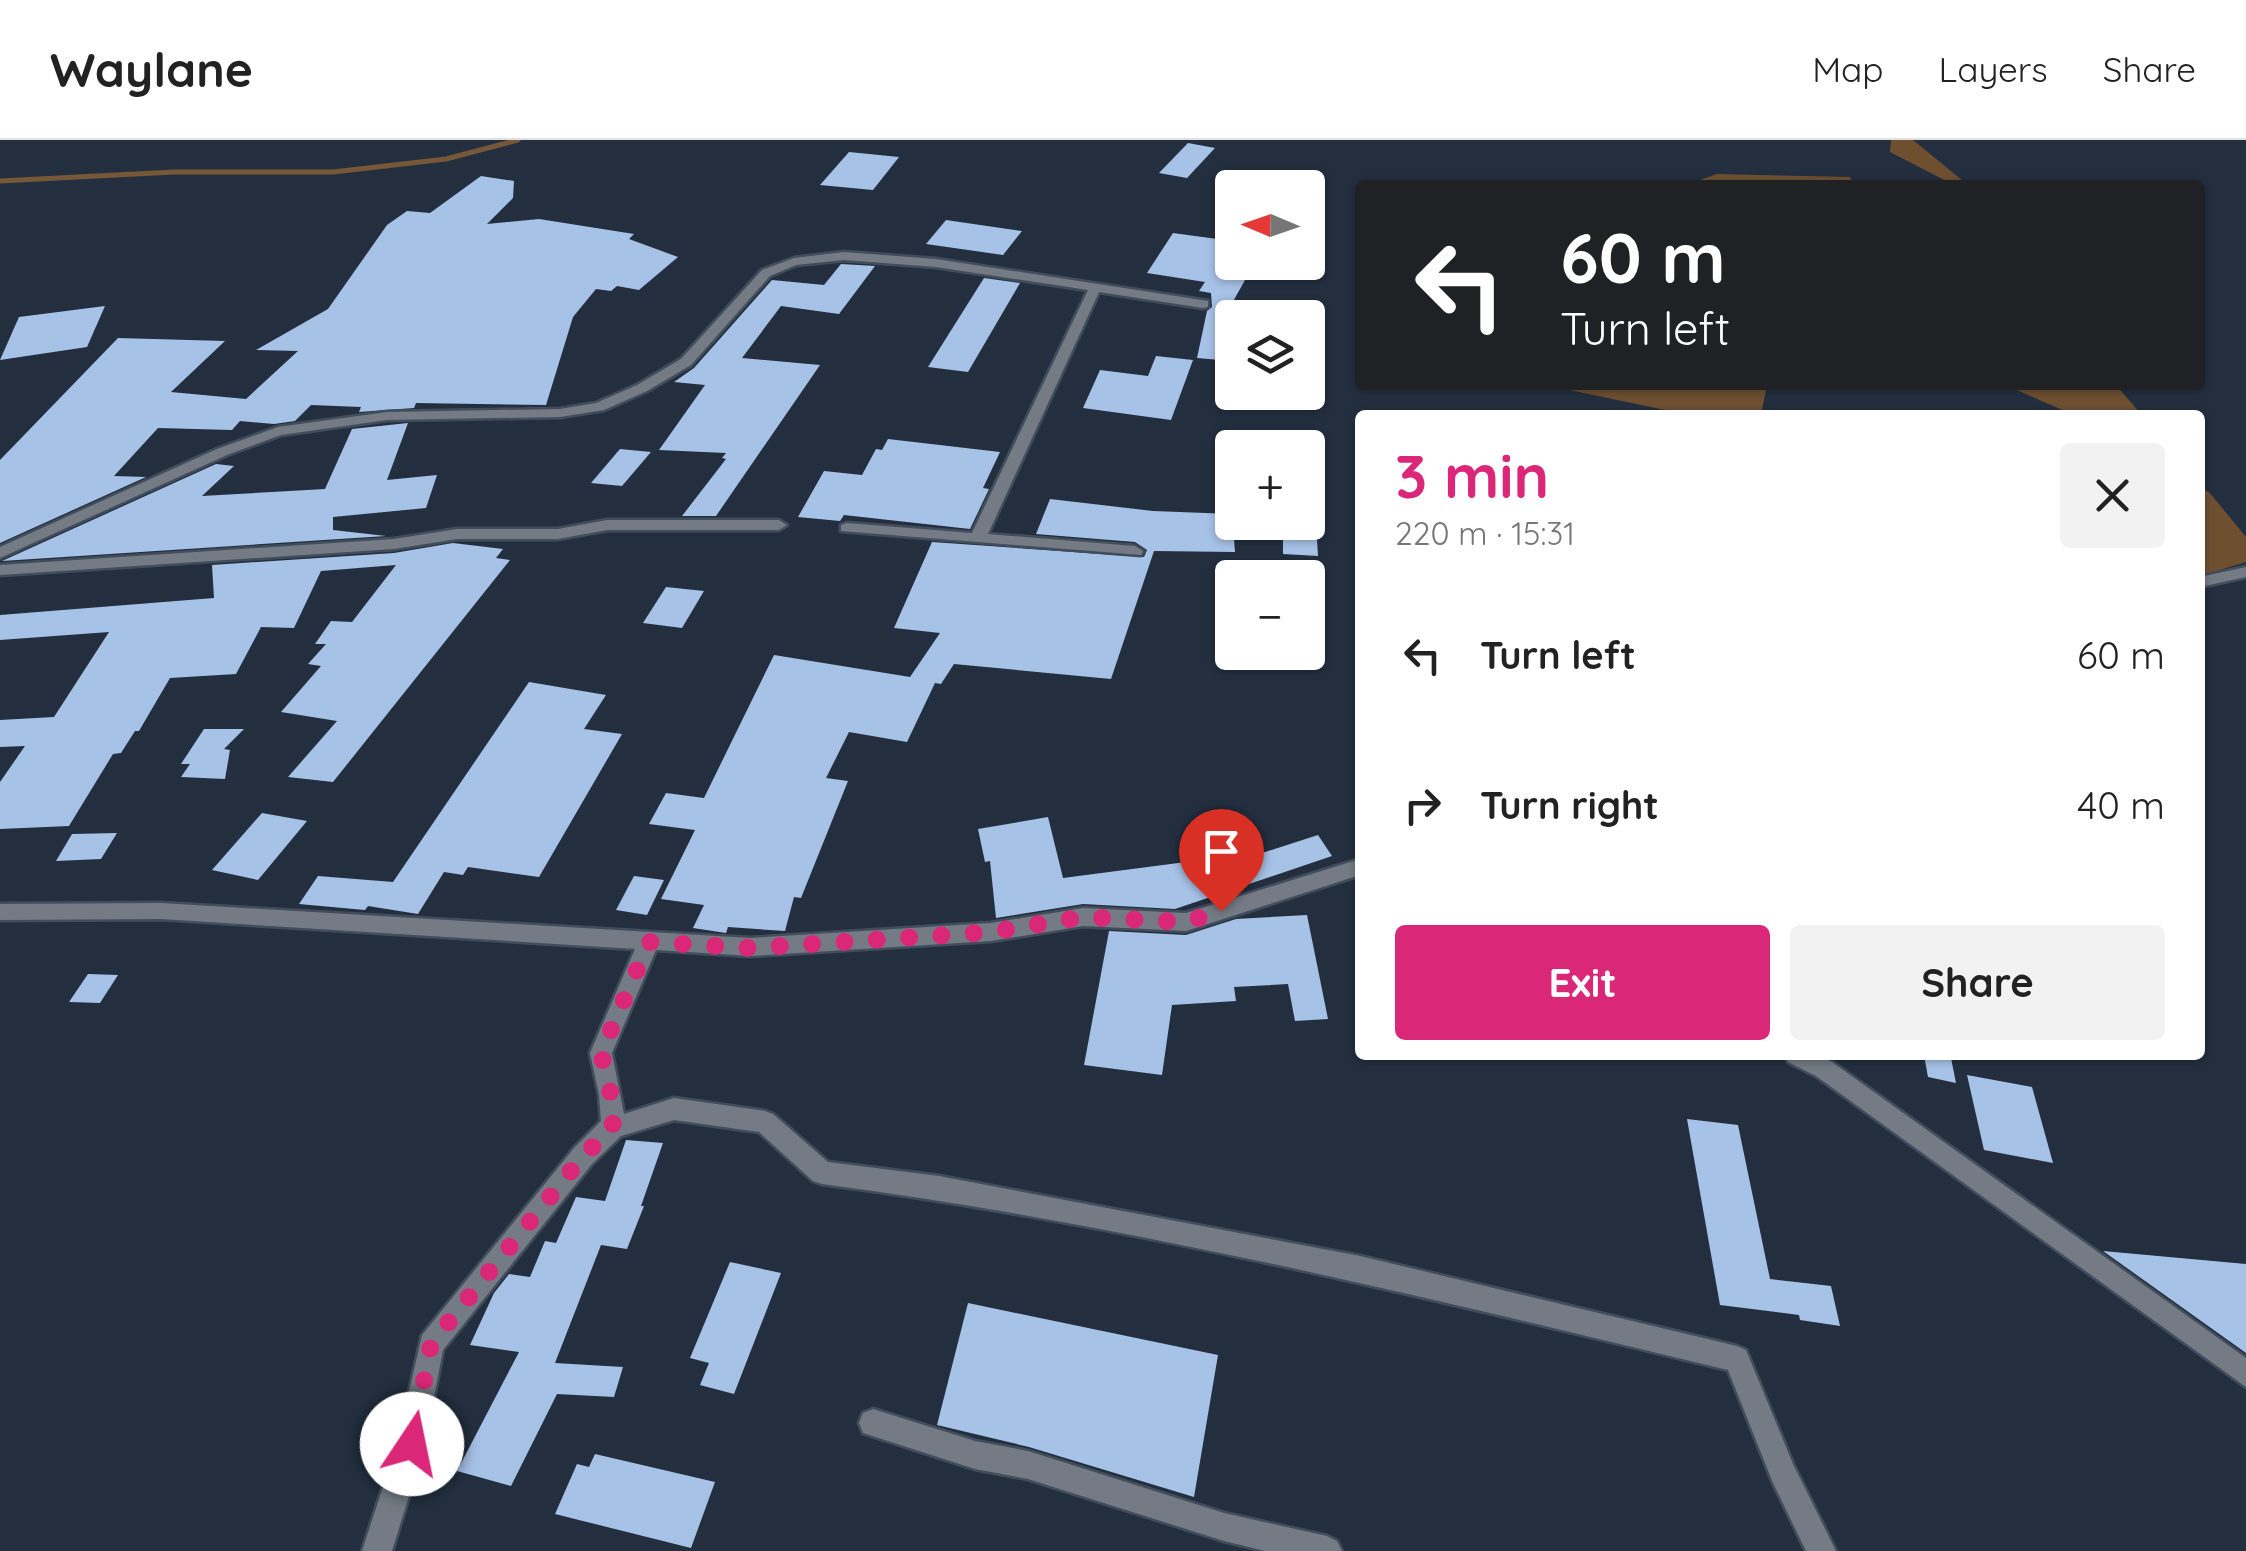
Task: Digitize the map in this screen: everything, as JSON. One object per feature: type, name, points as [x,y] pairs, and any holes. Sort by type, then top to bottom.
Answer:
[{"type":"street","points":[[0,553],[278,430],[387,416],[560,413],[599,407],[686,362],[766,273],[794,262],[844,256],[936,263],[1202,304]]},
{"type":"street","points":[[979,536],[1094,290]]},
{"type":"street","points":[[0,570],[394,544],[457,534],[558,534],[607,525],[779,525]]},
{"type":"street","points":[[848,528],[1135,552]]},
{"type":"street","points":[[2205,581],[2246,572]]},
{"type":"street","points":[[0,912],[161,910],[751,948],[991,932],[1083,917],[1186,922],[1355,870]]},
{"type":"street","points":[[611,1128],[611,1095],[601,1053],[649,942]]},
{"type":"street","points":[[1806,1060],[1824,1069],[2246,1374]]},
{"type":"street","points":[[377,1551],[412,1444],[431,1344],[583,1156],[611,1128],[674,1109],[764,1122],[822,1173],[939,1188],[1360,1269],[1737,1359],[1784,1473],[1822,1551]]},
{"type":"street","points":[[873,1423],[975,1455],[1028,1465],[1224,1527],[1327,1551]]},
{"type":"shaded area","points":[[1891,140],[1913,140],[1962,180],[1944,180],[1890,152]]},
{"type":"shaded area","points":[[1717,174],[1851,180],[1700,180]]},
{"type":"shaded area","points":[[1570,390],[1766,390],[1762,410],[1665,410]]},
{"type":"shaded area","points":[[2016,390],[2120,390],[2138,410],[2062,410]]},
{"type":"shaded area","points":[[2205,490],[2246,537],[2246,562],[2205,574]]},
{"type":"building","points":[[1188,143],[1215,148],[1187,178],[1159,173]]},
{"type":"building","points":[[849,152],[899,157],[873,190],[820,185]]},
{"type":"building","points":[[481,176],[514,181],[513,198],[487,224],[539,219],[634,234],[629,239],[678,257],[639,290],[617,286],[611,291],[596,289],[573,317],[546,405],[416,403],[414,408],[359,412],[361,407],[311,405],[295,421],[240,421],[232,430],[158,428],[114,476],[146,477],[0,543],[0,460],[118,338],[225,341],[171,392],[246,399],[298,351],[256,350],[328,309],[387,225],[407,211],[430,213]]},
{"type":"building","points":[[946,220],[1022,231],[1003,255],[926,244]]},
{"type":"building","points":[[1173,233],[1215,239],[1215,280],[1245,280],[1234,300],[1215,300],[1215,360],[1197,358],[1207,311],[1212,307],[1211,293],[1199,291],[1205,282],[1147,273]]},
{"type":"building","points":[[841,264],[875,266],[839,314],[781,306],[742,358],[820,365],[716,516],[682,516],[726,459],[722,458],[726,453],[659,450],[705,385],[674,382],[694,368],[772,280],[824,285]]},
{"type":"building","points":[[984,278],[1020,283],[968,372],[928,367]]},
{"type":"building","points":[[105,306],[87,347],[0,360],[19,317]]},
{"type":"building","points":[[1156,356],[1193,360],[1171,420],[1083,408],[1100,370],[1148,376]]},
{"type":"building","points":[[408,423],[387,480],[437,475],[426,508],[333,517],[333,530],[386,536],[2,561],[216,464],[234,466],[202,496],[325,489],[352,429]]},
{"type":"building","points":[[888,439],[1000,452],[983,488],[989,489],[970,529],[844,515],[840,521],[798,517],[824,471],[862,475],[876,449],[882,450]]},
{"type":"building","points":[[620,449],[651,452],[622,486],[591,483]]},
{"type":"building","points":[[1050,499],[1153,511],[1215,513],[1215,540],[1234,540],[1235,552],[1154,551],[1111,679],[954,664],[941,684],[935,683],[907,742],[849,732],[826,778],[848,781],[801,898],[794,897],[785,931],[728,927],[726,933],[693,928],[704,905],[661,899],[695,830],[649,824],[666,793],[704,798],[774,655],[910,677],[940,633],[894,628],[932,542],[1144,557],[1147,550],[1135,542],[1036,534]]},
{"type":"building","points":[[1283,540],[1317,540],[1318,556],[1283,554]]},
{"type":"building","points":[[453,543],[503,549],[496,558],[510,560],[333,782],[288,777],[337,721],[281,712],[321,666],[308,664],[326,644],[315,644],[331,621],[352,622],[396,565],[321,571],[294,628],[261,627],[236,674],[170,678],[139,731],[135,731],[121,753],[113,754],[69,826],[0,829],[0,782],[25,746],[0,747],[0,720],[54,717],[109,632],[0,640],[0,615],[214,598],[212,565],[394,553]]},
{"type":"building","points":[[666,587],[704,591],[682,628],[643,623]]},
{"type":"building","points":[[529,682],[606,695],[584,729],[622,734],[539,877],[468,867],[463,875],[444,872],[418,914],[368,906],[365,910],[299,904],[318,876],[393,882]]},
{"type":"building","points":[[204,729],[244,729],[224,749],[230,750],[225,779],[181,777],[190,764],[181,764]]},
{"type":"building","points":[[262,813],[307,821],[258,880],[212,870]]},
{"type":"building","points":[[1048,817],[1063,878],[1232,856],[1234,862],[1318,835],[1332,856],[1175,909],[1083,904],[996,918],[990,861],[985,862],[978,829]]},
{"type":"building","points":[[117,833],[101,859],[56,861],[72,834]]},
{"type":"building","points":[[634,876],[664,880],[647,915],[616,910]]},
{"type":"building","points":[[1307,915],[1328,1019],[1295,1021],[1288,984],[1234,987],[1236,1001],[1172,1005],[1162,1075],[1084,1065],[1109,931],[1186,935],[1236,919]]},
{"type":"building","points":[[88,974],[118,975],[100,1003],[69,1002]]},
{"type":"building","points":[[1925,1060],[1951,1060],[1956,1083],[1928,1077]]},
{"type":"building","points":[[1967,1075],[2032,1087],[2053,1163],[1984,1150]]},
{"type":"building","points":[[1687,1119],[1738,1125],[1770,1279],[1831,1286],[1840,1326],[1800,1320],[1799,1315],[1720,1305]]},
{"type":"building","points":[[626,1140],[663,1143],[644,1206],[627,1249],[601,1245],[555,1363],[623,1367],[614,1397],[557,1394],[511,1486],[457,1471],[519,1352],[470,1345],[494,1293],[509,1274],[530,1277],[545,1241],[556,1243],[576,1197],[605,1201]]},
{"type":"building","points":[[2103,1251],[2246,1264],[2246,1353]]},
{"type":"building","points":[[730,1262],[781,1273],[734,1394],[700,1385],[709,1363],[690,1358]]},
{"type":"building","points":[[968,1303],[1218,1355],[1194,1497],[1029,1447],[937,1425]]},
{"type":"building","points":[[595,1454],[715,1482],[691,1548],[555,1514],[577,1464],[589,1467]]},
{"type":"waterway","points":[[0,181],[174,172],[333,172],[446,159],[518,140]]},
{"type":"route","points":[[412,1444],[431,1344],[498,1266],[583,1156],[613,1128],[611,1095],[601,1053],[649,942],[751,948],[991,932],[1083,917],[1186,922],[1221,911]]}]
